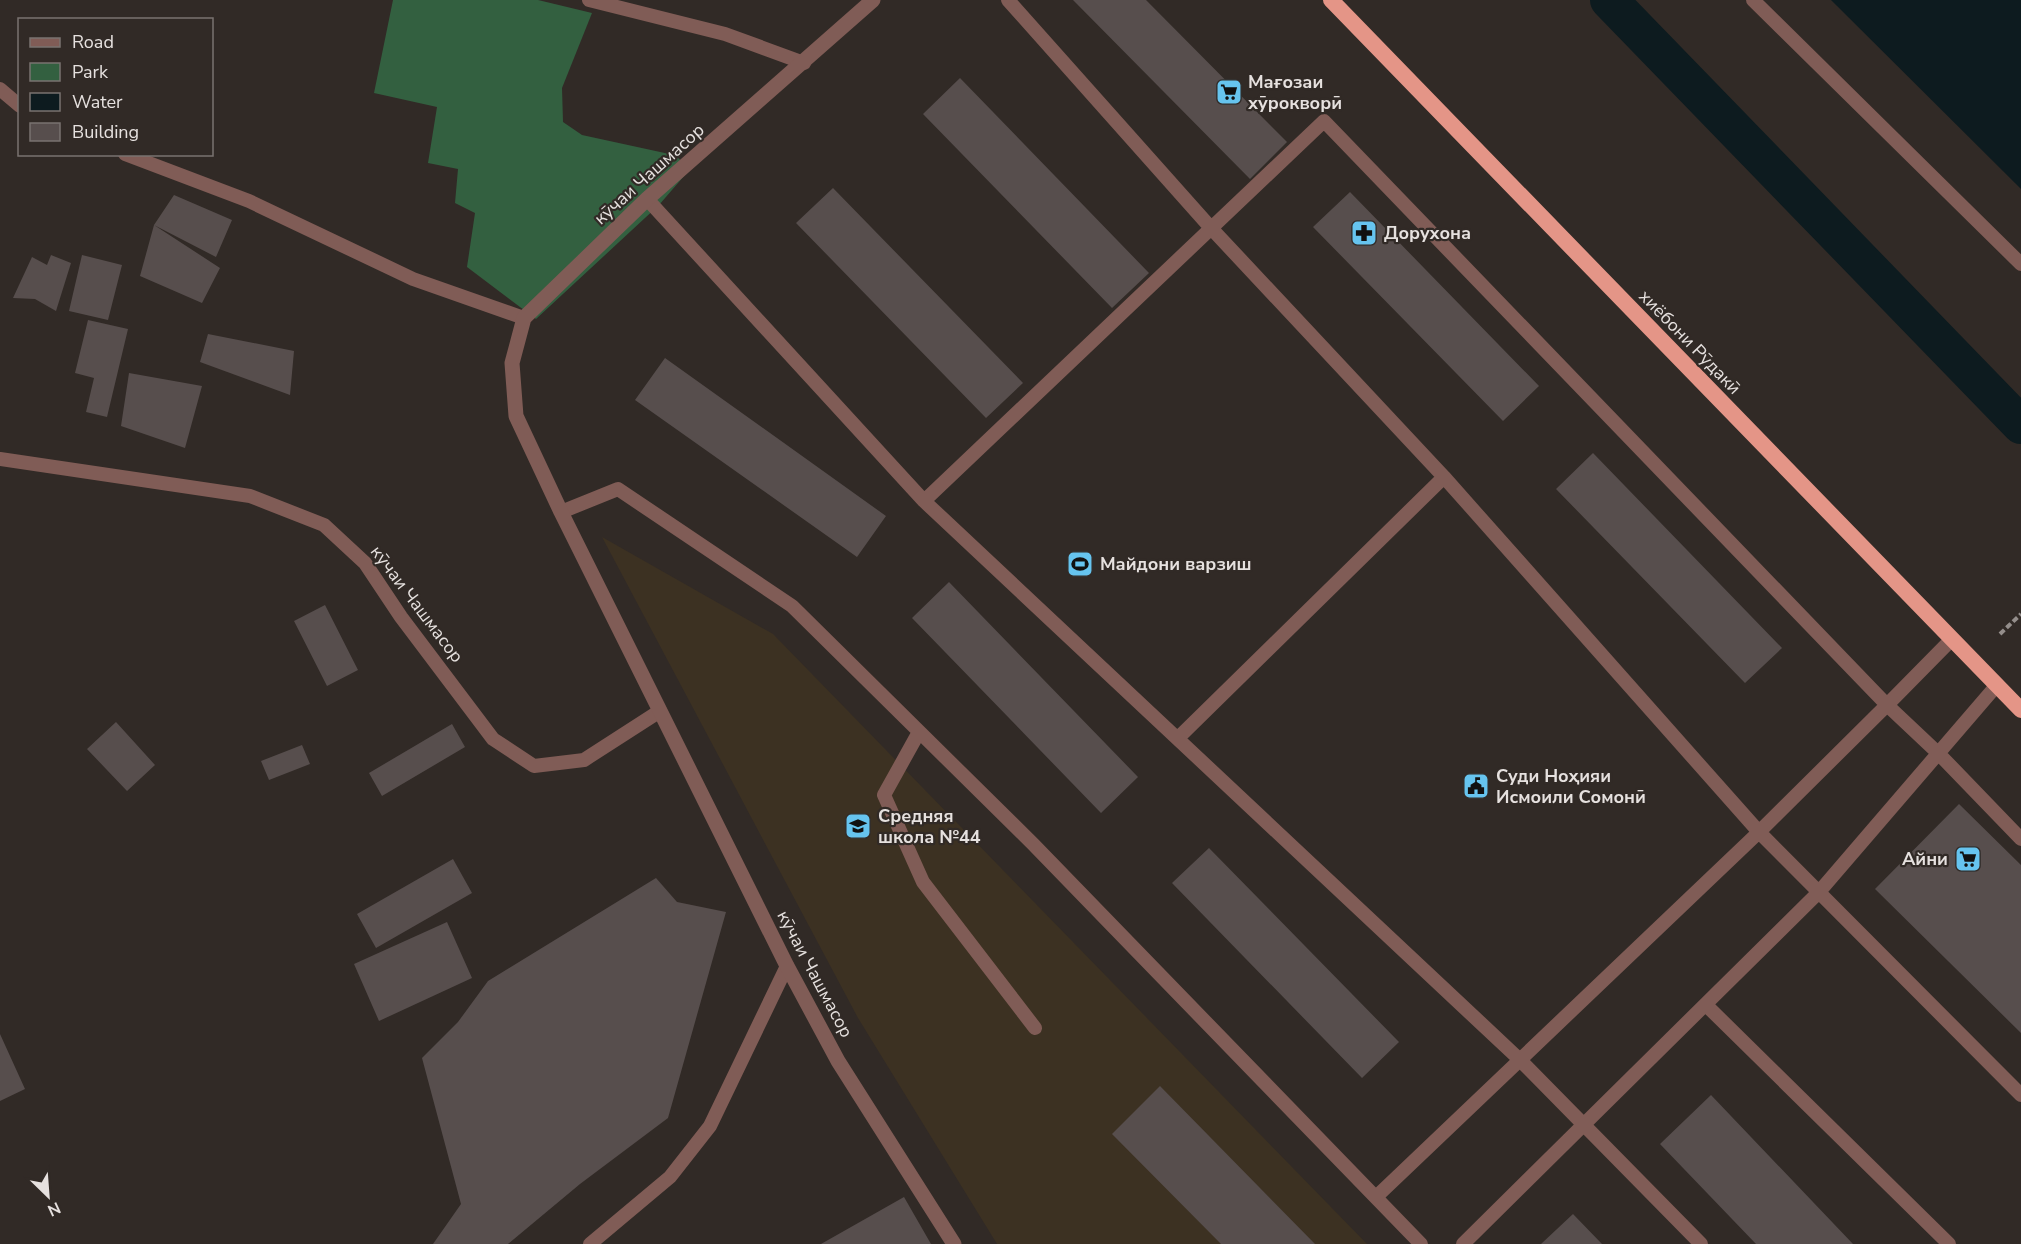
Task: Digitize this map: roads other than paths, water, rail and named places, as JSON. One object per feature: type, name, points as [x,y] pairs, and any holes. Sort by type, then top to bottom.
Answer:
[{"type":"highway","name":"хиёбони Рӯдакӣ","points":[[1331,0],[2021,710]]},
{"type":"street","name":"кӯчаи Чашмасор","points":[[873,0],[647,199],[524,318],[512,363],[516,416],[561,512],[787,966],[838,1060],[954,1244]]},
{"type":"lane","points":[[589,0],[725,34],[804,63]]},
{"type":"lane","points":[[1008,0],[1211,228],[1443,477],[1759,832],[2021,1095]]},
{"type":"lane","points":[[1753,0],[2021,264]]},
{"type":"lane","points":[[0,89],[18,104]]},
{"type":"lane","points":[[924,501],[1324,121],[1887,705],[1939,754],[2021,839]]},
{"type":"lane","points":[[130,156],[249,201],[413,279],[524,318]]},
{"type":"lane","points":[[647,199],[924,501],[1519,1059],[1701,1244]]},
{"type":"lane","name":"кӯчаи Чашмасор","points":[[0,459],[250,496],[324,525],[365,563],[401,617],[493,739],[534,766],[584,760],[660,711]]},
{"type":"lane","points":[[1178,738],[1443,477]]},
{"type":"lane","points":[[561,512],[618,489],[792,606],[1050,862],[1421,1244]]},
{"type":"lane","points":[[1376,1197],[1759,832],[1953,639]]},
{"type":"lane","points":[[1463,1244],[1819,892],[1996,685]]},
{"type":"lane","points":[[920,732],[884,795],[923,882],[1035,1029]]},
{"type":"lane","points":[[590,1244],[670,1177],[710,1126],[787,966]]},
{"type":"lane","points":[[1706,1005],[1949,1244]]},
{"type":"water","points":[[1831,0],[2021,0],[2021,189]]},
{"type":"waterway","points":[[1609,0],[2021,425]]},
{"type":"place","name":"Мағозаи хӯрокворӣ","points":[[1229,92]]},
{"type":"place","name":"Дорухона","points":[[1364,233]]},
{"type":"place","name":"Майдони варзиш","points":[[1080,564]]},
{"type":"place","name":"Суди Ноҳияи Исмоили Сомонӣ","points":[[1476,786]]},
{"type":"place","name":"Средняя школа №44","points":[[858,826]]},
{"type":"place","name":"Айни","points":[[1968,859]]}]
